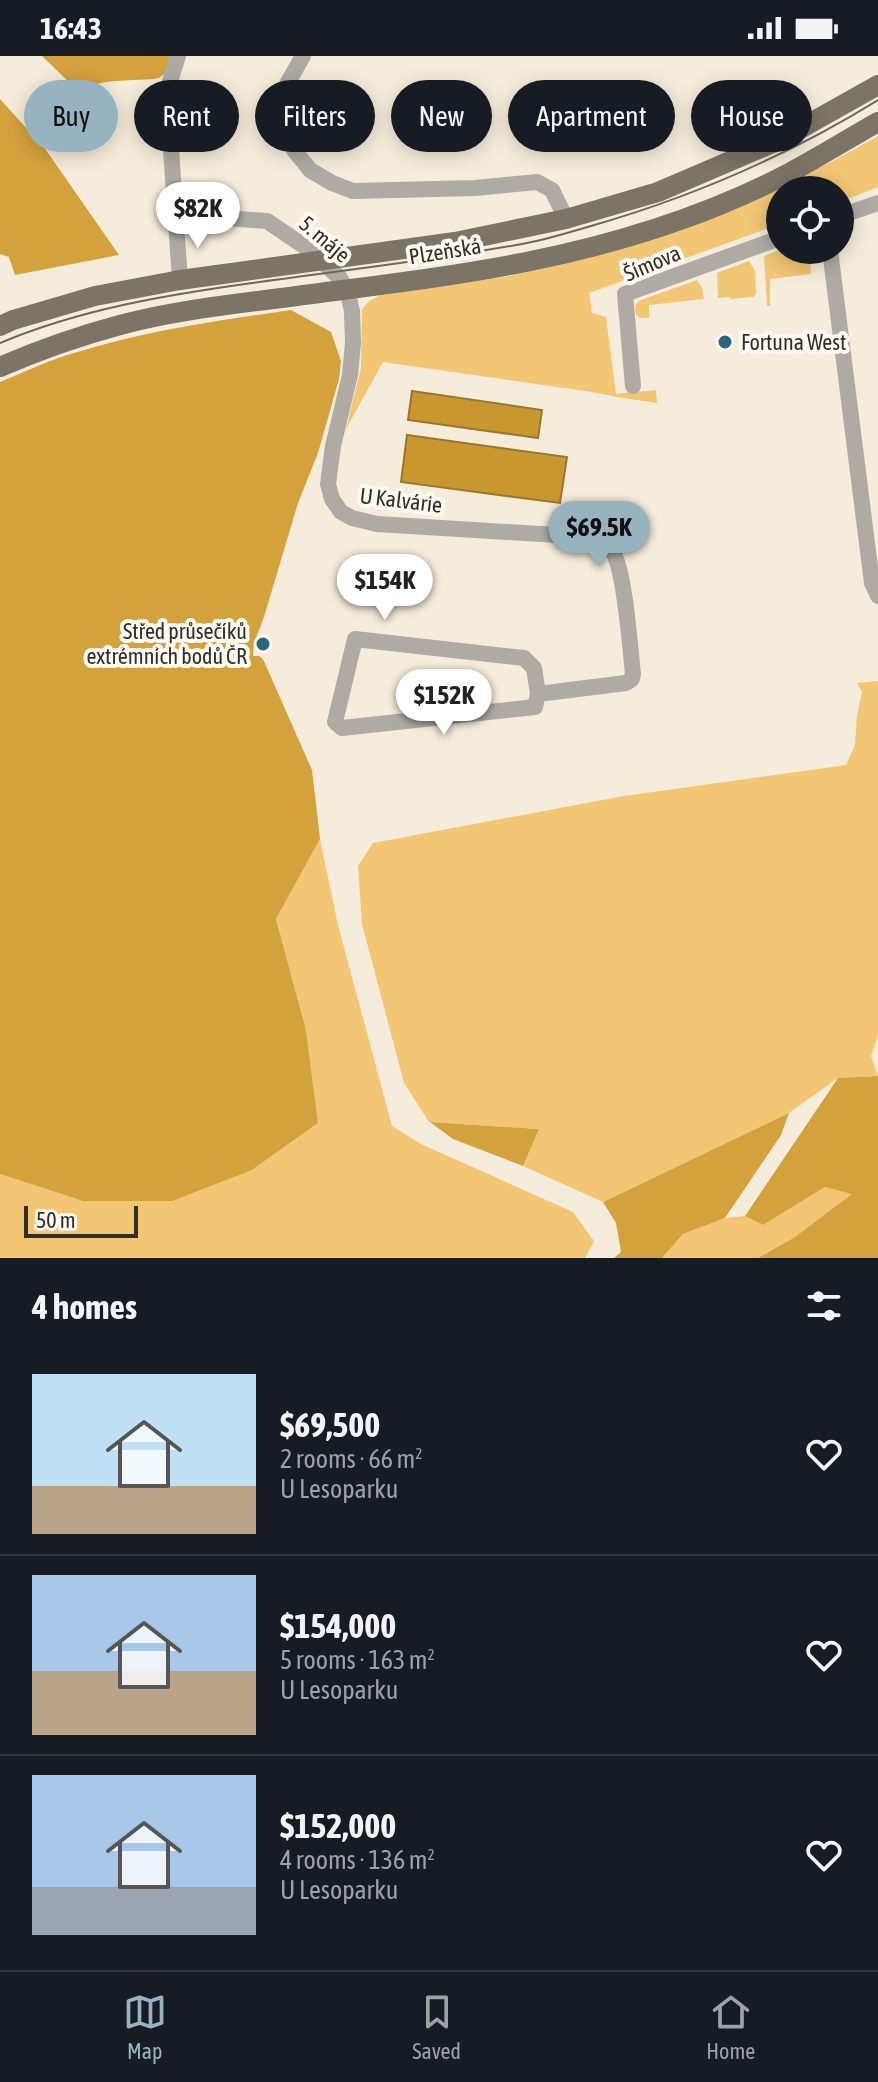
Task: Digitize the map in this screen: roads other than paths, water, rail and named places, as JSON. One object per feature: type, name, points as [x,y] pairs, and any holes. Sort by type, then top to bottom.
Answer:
[{"type":"main road","name":"Plzeňská","points":[[0,326],[95,296],[180,280],[455,242],[566,219],[658,192],[782,139],[878,85]]},
{"type":"main road","name":"Plzeňská","points":[[0,367],[41,350],[122,325],[216,306],[347,290],[526,262],[598,245],[668,224],[731,200],[789,173],[878,122]]},
{"type":"street","points":[[178,56],[167,91],[180,280]]},
{"type":"street","points":[[303,56],[287,84],[283,106],[285,128],[294,150],[310,170],[353,191],[475,188],[537,182],[552,190],[566,219]]},
{"type":"street","points":[[854,211],[878,203]]},
{"type":"street","name":"5. máje","points":[[177,222],[224,218],[267,221],[335,272],[347,290]]},
{"type":"street","name":"Šímova","points":[[633,386],[625,294],[766,243]]},
{"type":"street","points":[[832,264],[872,583],[878,596]]},
{"type":"street","name":"U Kalvárie","points":[[347,290],[352,311],[350,375],[333,446],[328,484],[330,495],[341,512],[377,524],[589,537],[608,546],[618,560],[633,678],[626,683],[538,694]]},
{"type":"street","points":[[355,639],[524,658],[534,668],[538,694],[535,707],[342,728],[335,722],[355,639]]},
{"type":"tram line","points":[[0,343],[61,321],[156,298],[459,255],[559,235],[629,215],[739,173],[810,139],[878,100]]},
{"type":"place","name":"Fortuna West","points":[[725,342]]},
{"type":"place","name":"Střed průsečíků extrémních bodů ČR","points":[[263,644]]}]
